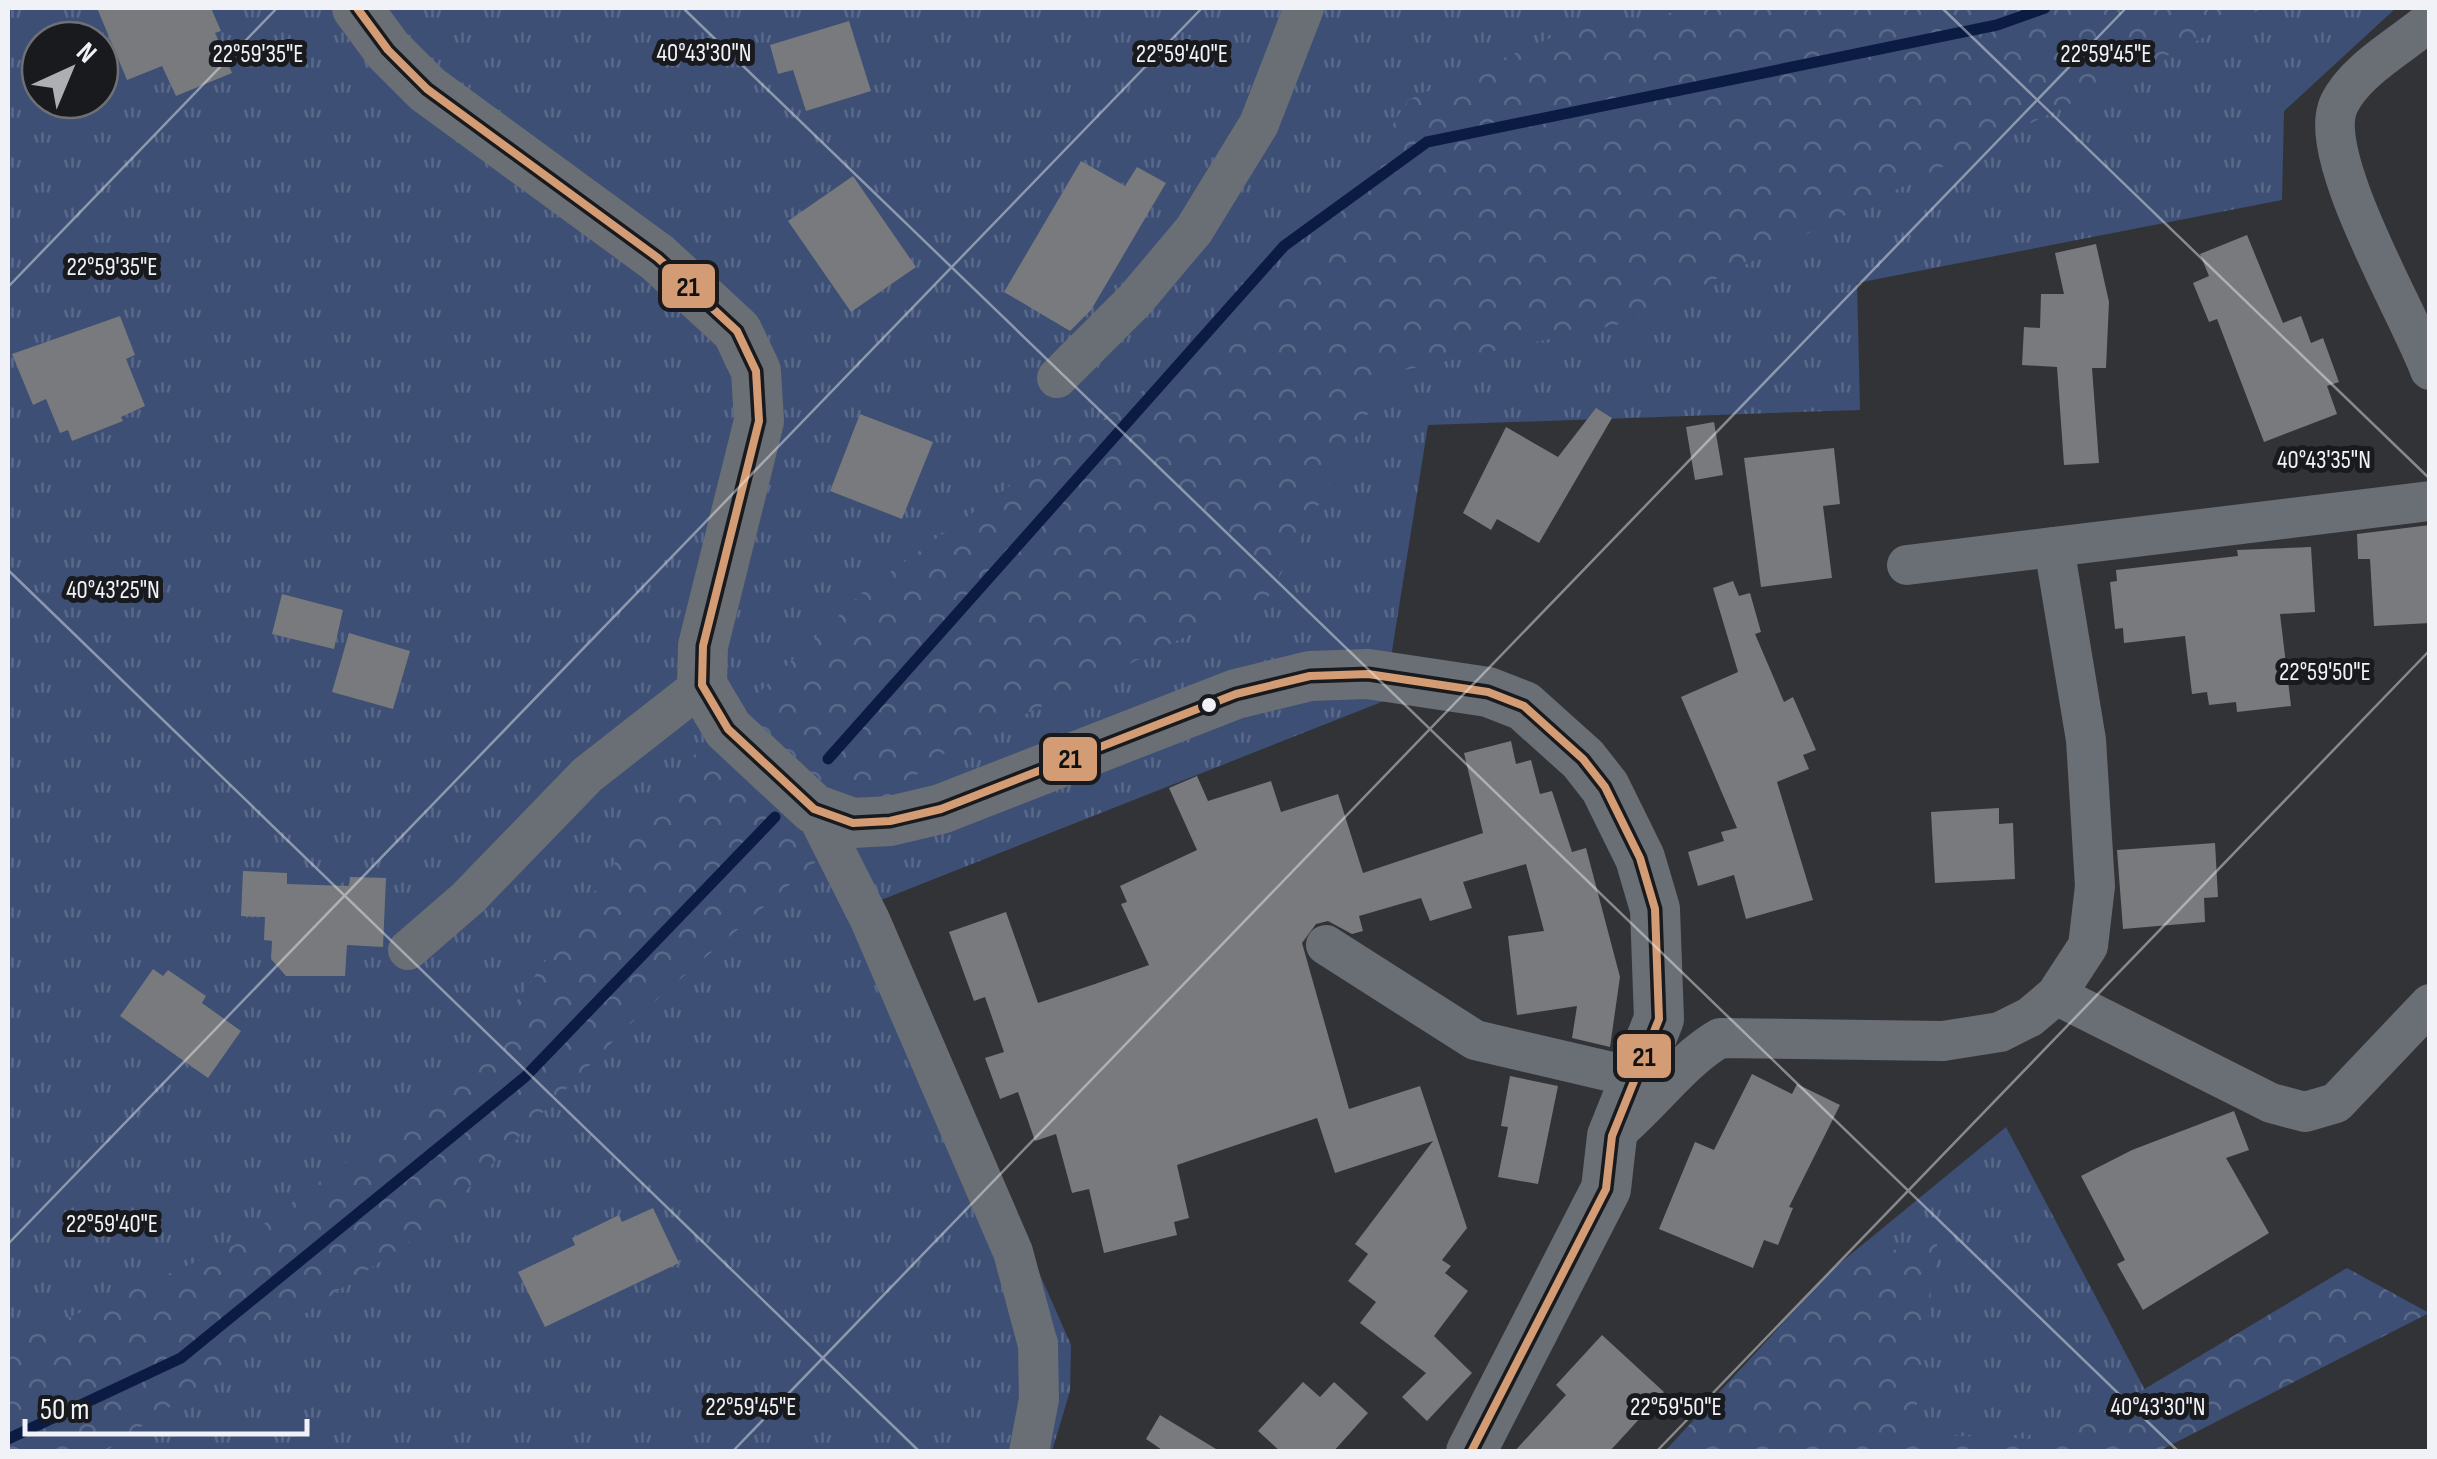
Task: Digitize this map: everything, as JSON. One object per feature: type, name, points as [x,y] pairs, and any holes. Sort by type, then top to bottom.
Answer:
[{"type":"street","points":[[357,8],[388,50],[428,89],[694,286],[737,330],[749,354],[759,388],[759,421],[703,646],[702,685],[712,707],[748,751],[814,809],[870,920],[1013,1252],[1038,1345],[1038,1400],[1030,1452]]},
{"type":"street","points":[[1057,378],[1135,300],[1194,230],[1260,124],[1304,8]]},
{"type":"street","points":[[2430,21],[2351,85],[2337,107],[2336,130],[2346,184],[2430,370]]},
{"type":"street","points":[[1907,565],[2430,501]]},
{"type":"street","points":[[1612,1136],[1642,1112],[1698,1050],[1720,1038],[1943,1042],[2000,1032],[2030,1017],[2056,995],[2088,946],[2095,886],[2086,740],[2054,547]]},
{"type":"street","points":[[814,809],[854,823],[890,821],[942,809],[1236,694],[1310,676],[1368,674],[1488,692],[1524,706],[1583,759],[1605,787],[1635,844],[1655,909],[1661,966],[1659,1019],[1632,1077],[1612,1136],[1606,1188],[1471,1452]]},
{"type":"street","points":[[408,950],[468,898],[588,775],[702,685]]},
{"type":"street","points":[[1326,946],[1476,1040],[1632,1077]]},
{"type":"street","points":[[2056,995],[2271,1103],[2305,1112],[2336,1103],[2430,1004]]},
{"type":"green space","points":[[8,8],[2396,8],[2284,111],[2282,200],[1857,283],[1860,410],[1428,425],[1384,701],[876,902],[1071,1345],[1070,1391],[1052,1451],[8,1452]]},
{"type":"green space","points":[[1700,8],[2263,8],[1629,322],[1390,373],[1269,596],[937,757],[640,1014],[430,1227],[106,1451],[8,1451],[8,1344],[239,1243],[471,1066],[684,765],[865,590],[1295,281],[1408,100],[1571,29]]},
{"type":"green space","points":[[2006,1127],[2155,1409],[2109,1451],[1665,1452],[1834,1268]]},
{"type":"green space","points":[[1938,1237],[1913,1434],[2059,1440],[2347,1268],[2429,1313],[2159,1451],[1665,1451],[1834,1268]]},
{"type":"building","points":[[97,8],[211,8],[221,31],[215,33],[232,73],[176,96],[162,66],[127,80],[120,63],[120,20],[102,20]]},
{"type":"building","points":[[849,21],[871,91],[806,111],[793,70],[778,74],[770,45]]},
{"type":"building","points":[[1081,161],[1125,186],[1137,167],[1166,183],[1091,310],[1070,331],[1004,292]]},
{"type":"building","points":[[853,176],[916,267],[851,312],[788,221]]},
{"type":"building","points":[[2247,235],[2283,323],[2301,316],[2311,343],[2323,338],[2339,382],[2327,386],[2337,414],[2264,442],[2217,319],[2209,322],[2193,283],[2209,276],[2200,254]]},
{"type":"building","points":[[2096,244],[2109,302],[2106,368],[2092,368],[2099,463],[2064,465],[2057,367],[2022,365],[2024,327],[2040,328],[2041,294],[2064,294],[2055,253]]},
{"type":"building","points":[[120,316],[135,355],[126,359],[145,406],[121,417],[123,421],[72,441],[68,430],[60,433],[46,399],[33,405],[12,354]]},
{"type":"building","points":[[1596,408],[1612,418],[1539,543],[1497,519],[1491,530],[1463,513],[1506,427],[1558,457]]},
{"type":"building","points":[[860,414],[933,442],[902,519],[830,491]]},
{"type":"building","points":[[1714,422],[1723,475],[1695,480],[1686,427]]},
{"type":"building","points":[[1834,448],[1840,504],[1823,506],[1832,578],[1761,587],[1744,458]]},
{"type":"building","points":[[2430,525],[2430,623],[2374,626],[2370,559],[2358,559],[2357,534]]},
{"type":"building","points":[[2311,547],[2315,612],[2280,614],[2291,706],[2237,712],[2236,702],[2209,705],[2207,692],[2192,694],[2185,636],[2124,643],[2123,628],[2115,629],[2110,582],[2117,581],[2116,570],[2238,556],[2237,550]]},
{"type":"building","points":[[1733,581],[1739,596],[1750,593],[1761,632],[1755,634],[1784,702],[1793,697],[1816,750],[1803,755],[1809,769],[1777,782],[1813,900],[1746,919],[1734,875],[1698,886],[1688,852],[1724,841],[1721,832],[1737,828],[1681,697],[1738,672],[1713,588]]},
{"type":"building","points":[[282,594],[343,610],[334,649],[272,634]]},
{"type":"building","points":[[349,633],[410,651],[393,709],[332,692]]},
{"type":"building","points":[[1511,741],[1516,764],[1531,760],[1540,794],[1552,791],[1572,852],[1586,848],[1620,977],[1610,1047],[1572,1038],[1577,1006],[1517,1015],[1508,936],[1544,931],[1526,864],[1463,882],[1472,908],[1430,921],[1421,898],[1359,916],[1363,931],[1352,934],[1328,921],[1316,924],[1302,943],[1349,1109],[1420,1086],[1467,1228],[1442,1260],[1451,1266],[1445,1273],[1468,1291],[1434,1336],[1472,1373],[1427,1421],[1402,1397],[1426,1373],[1360,1323],[1376,1302],[1348,1281],[1368,1254],[1355,1244],[1433,1141],[1335,1173],[1317,1118],[1177,1165],[1189,1218],[1174,1222],[1177,1235],[1104,1253],[1089,1189],[1072,1193],[1056,1134],[1035,1141],[1018,1092],[1000,1099],[985,1058],[1004,1052],[985,997],[974,1001],[949,932],[1006,912],[1038,1003],[1095,984],[1149,965],[1121,904],[1127,902],[1120,886],[1197,850],[1169,788],[1197,776],[1208,801],[1271,781],[1281,812],[1338,794],[1363,873],[1483,833],[1464,753]]},
{"type":"building","points":[[1999,808],[1999,824],[2013,823],[2015,879],[1935,883],[1931,812]]},
{"type":"building","points":[[2215,843],[2218,897],[2204,898],[2205,922],[2123,929],[2117,850]]},
{"type":"building","points":[[243,871],[287,873],[287,884],[349,886],[350,877],[386,878],[383,947],[347,945],[345,976],[286,976],[271,959],[272,941],[264,940],[265,917],[241,916]]},
{"type":"building","points":[[153,969],[163,976],[168,970],[206,996],[202,1003],[241,1031],[208,1078],[120,1016]]},
{"type":"building","points":[[1752,1074],[1792,1094],[1797,1084],[1840,1105],[1789,1207],[1793,1208],[1778,1245],[1764,1240],[1753,1268],[1659,1229],[1695,1142],[1714,1150]]},
{"type":"building","points":[[1510,1076],[1558,1086],[1538,1184],[1498,1177],[1508,1127],[1501,1126]]},
{"type":"building","points":[[2234,1111],[2249,1150],[2226,1158],[2269,1233],[2143,1310],[2117,1264],[2125,1260],[2081,1176],[2132,1150]]},
{"type":"building","points":[[653,1208],[679,1263],[545,1327],[518,1272],[575,1245],[572,1238],[619,1215],[622,1222]]},
{"type":"building","points":[[1602,1335],[1664,1392],[1609,1452],[1514,1452],[1566,1395],[1556,1385]]},
{"type":"building","points":[[1303,1382],[1320,1397],[1334,1382],[1368,1413],[1333,1452],[1281,1452],[1258,1431]]},
{"type":"building","points":[[1160,1415],[1221,1452],[1165,1452],[1146,1439]]},
{"type":"waterway","points":[[828,759],[1284,246],[1427,142],[1997,25],[2045,8]]},
{"type":"waterway","points":[[8,1439],[181,1358],[525,1077],[775,817]]},
{"type":"transit line","name":"21","points":[[357,8],[388,50],[427,89],[658,258],[737,331],[756,371],[759,421],[703,646],[702,685],[728,729],[814,809],[853,823],[890,821],[941,809],[1236,694],[1310,676],[1368,674],[1488,692],[1524,706],[1583,759],[1605,787],[1640,858],[1655,909],[1659,1019],[1612,1136],[1606,1189],[1471,1452]]}]
